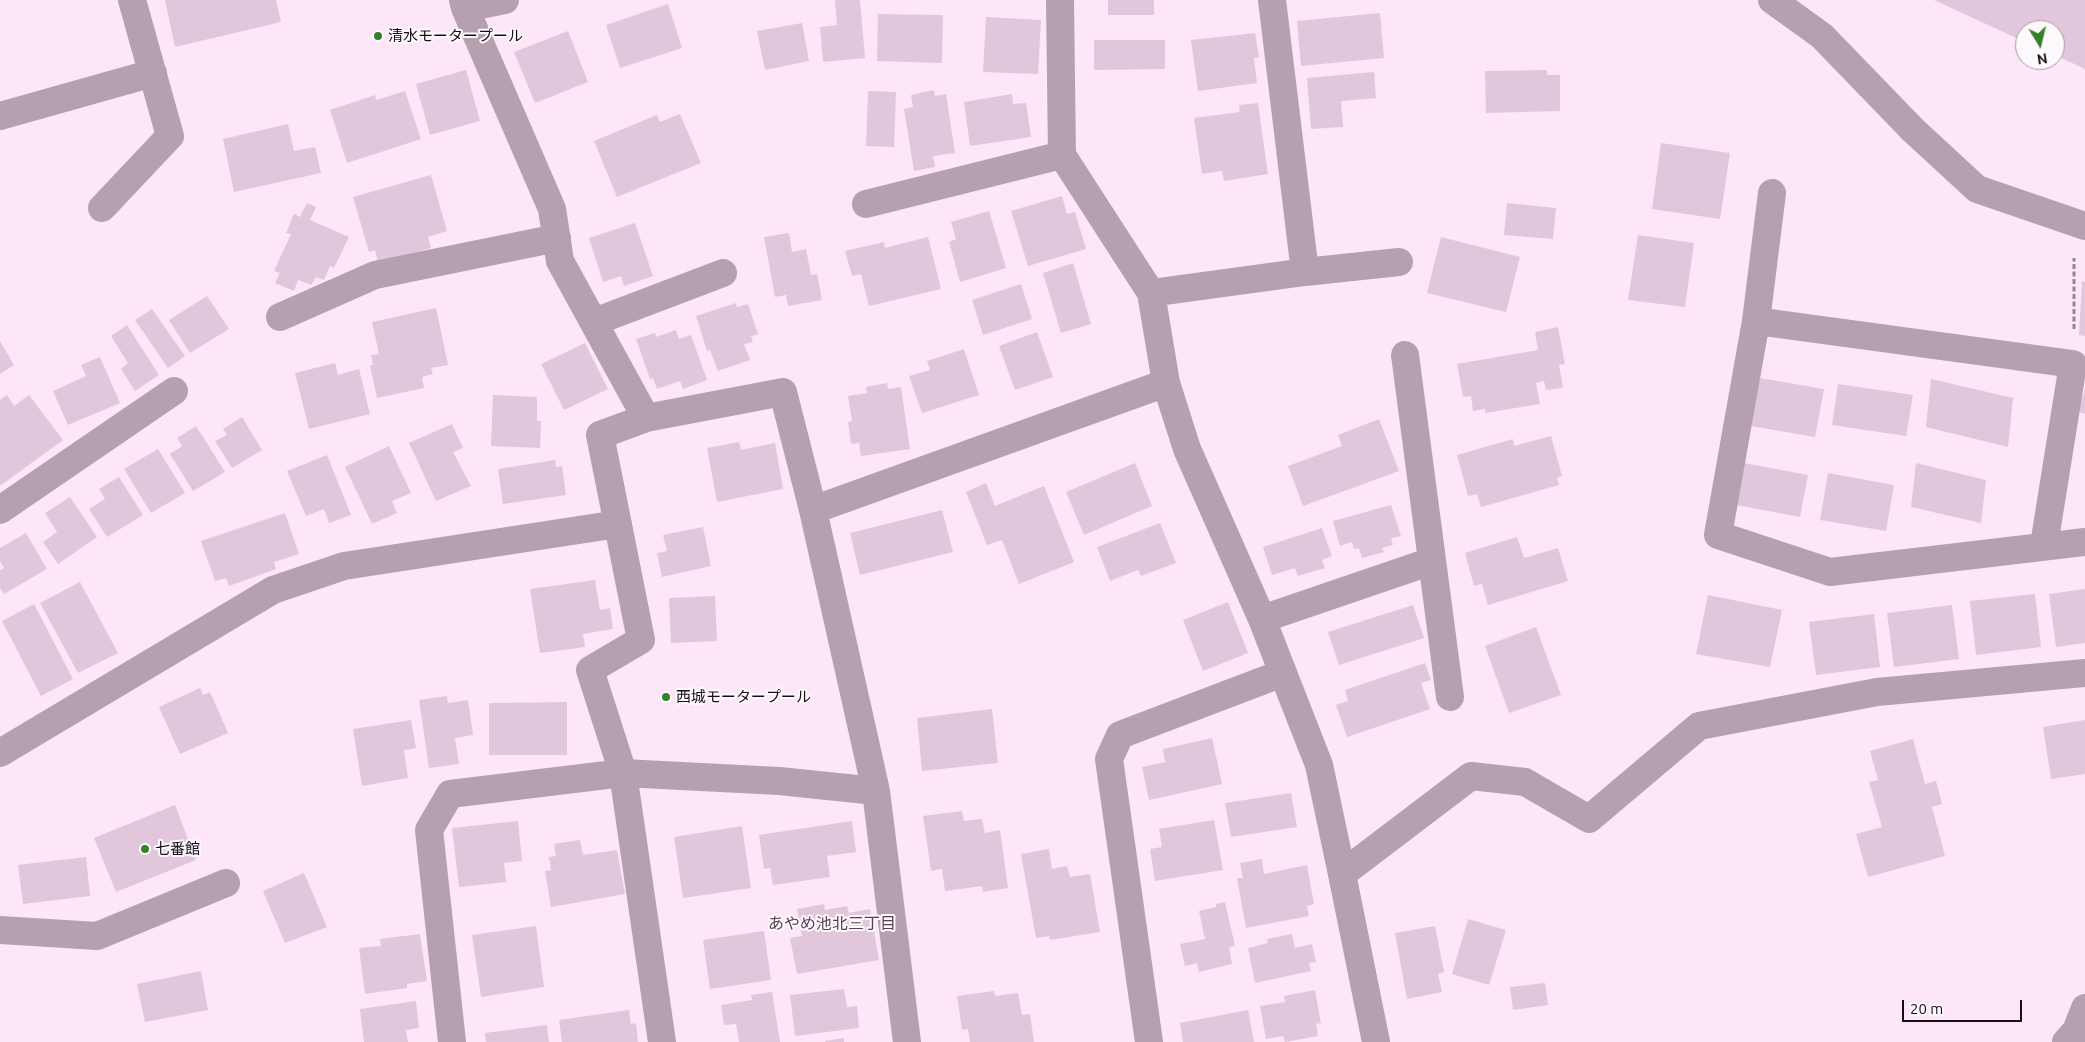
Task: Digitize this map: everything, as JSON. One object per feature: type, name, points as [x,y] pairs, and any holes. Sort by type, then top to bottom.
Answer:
[{"type":"street","points":[[102,208],[170,136],[132,0]]},
{"type":"street","points":[[505,0],[464,4],[552,209],[560,261],[646,418]]},
{"type":"street","points":[[1060,0],[1062,155],[1151,293],[1166,384],[1187,449],[1262,619],[1319,765],[1376,1042]]},
{"type":"street","points":[[1272,0],[1306,272]]},
{"type":"street","points":[[1772,0],[1822,36],[1913,130],[1977,189],[2080,224]]},
{"type":"street","points":[[0,116],[153,73]]},
{"type":"street","points":[[866,204],[1062,155]]},
{"type":"street","points":[[1772,193],[1756,321],[1718,535],[1830,572],[2044,545],[2085,542]]},
{"type":"street","points":[[280,316],[375,275],[557,238]]},
{"type":"street","points":[[1151,293],[1306,272],[1399,262]]},
{"type":"street","points":[[594,322],[723,273]]},
{"type":"street","points":[[1756,321],[2073,364],[2044,545]]},
{"type":"street","points":[[1404,355],[1450,697]]},
{"type":"street","points":[[813,510],[1166,384]]},
{"type":"street","points":[[0,510],[174,391]]},
{"type":"street","points":[[662,1042],[624,773],[590,670],[641,640],[600,435],[646,418],[784,392],[813,510],[876,791],[907,1042]]},
{"type":"street","points":[[0,753],[273,590],[344,566],[618,524]]},
{"type":"street","points":[[1262,619],[1432,561]]},
{"type":"street","points":[[1149,1042],[1109,759],[1120,735],[1283,673]]},
{"type":"street","points":[[1342,874],[1471,776],[1525,782],[1589,819],[1699,726],[1877,692],[2085,673]]},
{"type":"street","points":[[452,1042],[429,830],[450,794],[624,773],[779,781],[876,791]]},
{"type":"street","points":[[0,930],[97,936],[226,883]]},
{"type":"street","points":[[2066,1042],[2076,1031],[2085,1008]]},
{"type":"path","points":[[2073,364],[2080,224]]},
{"type":"building","points":[[165,0],[276,0],[281,22],[175,47]]},
{"type":"building","points":[[835,0],[860,0],[865,58],[823,62],[820,27],[837,25]]},
{"type":"building","points":[[1108,0],[1154,0],[1154,15],[1108,15]]},
{"type":"building","points":[[1934,0],[2085,0],[2085,69],[2065,60],[2065,20],[2015,20],[2015,37]]},
{"type":"building","points":[[668,4],[682,48],[620,68],[606,25]]},
{"type":"building","points":[[1380,13],[1384,58],[1301,66],[1297,21]]},
{"type":"building","points":[[878,14],[943,15],[942,63],[877,61]]},
{"type":"building","points":[[986,17],[1041,20],[1038,74],[983,72]]},
{"type":"building","points":[[802,23],[809,61],[765,70],[757,31]]},
{"type":"building","points":[[568,31],[588,82],[535,103],[514,52]]},
{"type":"building","points":[[1255,33],[1259,57],[1254,58],[1257,83],[1198,91],[1191,40]]},
{"type":"building","points":[[1094,40],[1165,40],[1165,69],[1094,70]]},
{"type":"building","points":[[466,70],[480,121],[430,135],[416,84]]},
{"type":"building","points":[[1547,70],[1547,75],[1560,75],[1560,111],[1486,113],[1485,71]]},
{"type":"building","points":[[1374,72],[1376,98],[1341,101],[1343,127],[1311,129],[1307,78]]},
{"type":"building","points":[[934,90],[935,96],[946,94],[955,153],[933,156],[935,167],[914,171],[904,109],[913,107],[911,95]]},
{"type":"building","points":[[405,91],[421,139],[347,163],[330,110],[375,95],[376,100]]},
{"type":"building","points":[[868,91],[896,92],[894,147],[866,146]]},
{"type":"building","points":[[1012,94],[1013,104],[1026,103],[1031,137],[970,146],[964,102]]},
{"type":"building","points":[[1258,103],[1268,174],[1224,181],[1222,171],[1202,174],[1194,118],[1240,112],[1239,105]]},
{"type":"building","points":[[680,114],[701,163],[617,197],[594,141],[657,115],[660,122]]},
{"type":"building","points":[[288,124],[294,151],[315,147],[321,173],[234,192],[223,139]]},
{"type":"building","points":[[1661,143],[1730,153],[1720,219],[1652,209]]},
{"type":"building","points":[[431,175],[447,231],[428,237],[431,248],[378,263],[375,250],[369,252],[353,197]]},
{"type":"building","points":[[1062,196],[1067,214],[1075,212],[1086,249],[1028,266],[1011,211]]},
{"type":"building","points":[[307,203],[316,207],[310,220],[349,237],[334,268],[330,266],[324,280],[316,277],[311,285],[298,280],[294,291],[275,283],[280,273],[274,271],[291,234],[286,233],[294,214],[300,217]]},
{"type":"building","points":[[1507,203],[1556,208],[1553,239],[1504,235]]},
{"type":"building","points":[[989,211],[1006,268],[960,282],[949,242],[956,239],[951,222]]},
{"type":"building","points":[[635,223],[653,276],[624,286],[621,276],[603,282],[589,238]]},
{"type":"building","points":[[789,233],[792,252],[806,249],[811,275],[817,274],[822,300],[788,306],[786,295],[775,297],[764,237]]},
{"type":"building","points":[[1638,235],[1694,243],[1685,307],[1628,300]]},
{"type":"building","points":[[928,237],[941,289],[869,306],[861,274],[852,276],[845,251],[884,242],[885,248]]},
{"type":"building","points":[[1441,237],[1520,257],[1506,312],[1427,293]]},
{"type":"building","points":[[1073,263],[1091,324],[1061,333],[1043,273]]},
{"type":"building","points":[[2082,281],[2085,282],[2085,336],[2079,335]]},
{"type":"building","points":[[1021,284],[1032,319],[983,335],[972,300]]},
{"type":"building","points":[[207,296],[229,329],[190,353],[169,320]]},
{"type":"building","points":[[736,303],[737,307],[748,304],[758,334],[751,336],[753,342],[744,344],[750,360],[718,371],[710,350],[707,351],[696,316]]},
{"type":"building","points":[[436,308],[448,365],[431,368],[433,374],[422,377],[424,388],[377,398],[370,365],[373,365],[371,355],[379,354],[372,322]]},
{"type":"building","points":[[152,309],[185,356],[168,368],[135,320]]},
{"type":"building","points":[[127,325],[159,375],[135,391],[121,369],[128,363],[111,336]]},
{"type":"building","points":[[1558,327],[1565,364],[1559,365],[1563,388],[1546,390],[1544,381],[1536,383],[1540,404],[1485,413],[1485,409],[1473,411],[1471,396],[1463,397],[1457,364],[1538,350],[1535,332]]},
{"type":"building","points":[[676,330],[679,339],[691,335],[707,380],[683,389],[680,381],[657,389],[653,378],[650,379],[636,339],[655,333],[656,337]]},
{"type":"building","points":[[1037,332],[1053,377],[1015,390],[999,346]]},
{"type":"building","points":[[0,341],[14,365],[0,374]]},
{"type":"building","points":[[585,343],[608,389],[564,410],[541,364]]},
{"type":"building","points":[[964,349],[979,395],[922,413],[909,376],[930,370],[927,361]]},
{"type":"building","points":[[100,357],[120,403],[68,425],[53,391],[86,376],[81,365]]},
{"type":"building","points":[[335,363],[338,375],[359,369],[370,414],[309,429],[295,373]]},
{"type":"building","points":[[1754,377],[1824,389],[1815,437],[1745,425]]},
{"type":"building","points":[[1931,379],[2013,398],[2008,447],[1926,427]]},
{"type":"building","points":[[887,383],[888,389],[901,387],[910,449],[861,456],[859,443],[851,444],[848,422],[852,421],[848,396],[867,393],[866,387]]},
{"type":"building","points":[[1838,384],[1913,395],[1906,436],[1832,425]]},
{"type":"building","points":[[2085,389],[2085,414],[2078,412]]},
{"type":"building","points":[[7,395],[14,406],[29,395],[63,440],[0,486],[0,400]]},
{"type":"building","points":[[493,395],[537,397],[537,421],[541,421],[540,448],[491,446]]},
{"type":"building","points":[[242,417],[262,450],[232,468],[215,441],[227,435],[223,429]]},
{"type":"building","points":[[1379,419],[1399,471],[1303,506],[1288,466],[1342,446],[1338,435]]},
{"type":"building","points":[[452,424],[463,448],[453,452],[471,486],[436,501],[409,443]]},
{"type":"building","points":[[196,426],[225,472],[193,491],[170,454],[182,446],[177,438]]},
{"type":"building","points":[[1551,436],[1562,476],[1557,478],[1559,485],[1481,507],[1477,494],[1468,496],[1457,455],[1513,439],[1514,446]]},
{"type":"building","points":[[739,442],[741,450],[775,443],[783,489],[717,502],[707,448]]},
{"type":"building","points":[[389,446],[411,493],[392,501],[397,513],[372,524],[345,467]]},
{"type":"building","points":[[158,449],[185,493],[151,513],[124,469]]},
{"type":"building","points":[[327,455],[351,515],[329,523],[324,509],[306,516],[287,471]]},
{"type":"building","points":[[555,460],[556,467],[562,466],[566,495],[503,504],[498,469]]},
{"type":"building","points":[[1135,463],[1152,506],[1084,535],[1066,492]]},
{"type":"building","points":[[1744,463],[1808,475],[1800,517],[1736,505]]},
{"type":"building","points":[[1916,463],[1986,480],[1981,523],[1911,507]]},
{"type":"building","points":[[1828,473],[1894,485],[1886,531],[1820,520]]},
{"type":"building","points":[[119,477],[143,515],[107,537],[89,509],[105,499],[99,489]]},
{"type":"building","points":[[986,483],[995,506],[1044,486],[1074,562],[1019,584],[1002,540],[987,545],[966,492]]},
{"type":"building","points":[[70,497],[97,537],[58,564],[43,542],[57,532],[45,513]]},
{"type":"building","points":[[1391,505],[1401,536],[1391,538],[1393,545],[1382,548],[1384,552],[1362,558],[1359,548],[1354,549],[1352,542],[1340,546],[1333,521]]},
{"type":"building","points":[[942,510],[953,552],[860,575],[850,533]]},
{"type":"building","points":[[285,513],[299,554],[274,562],[276,569],[229,586],[226,578],[215,581],[201,541]]},
{"type":"building","points":[[1160,523],[1176,563],[1141,576],[1138,570],[1110,581],[1097,547]]},
{"type":"building","points":[[703,527],[711,566],[662,577],[657,553],[667,551],[663,535]]},
{"type":"building","points":[[1322,528],[1332,556],[1322,560],[1325,568],[1298,576],[1295,568],[1272,575],[1263,547]]},
{"type":"building","points":[[26,533],[47,569],[4,594],[0,588],[0,570],[4,568],[0,561],[0,548]]},
{"type":"building","points":[[1517,537],[1524,558],[1558,548],[1568,581],[1488,605],[1482,584],[1474,586],[1465,553]]},
{"type":"building","points":[[595,580],[600,610],[610,608],[613,629],[583,634],[585,647],[540,653],[530,589]]},
{"type":"building","points":[[80,582],[118,653],[78,673],[40,603]]},
{"type":"building","points":[[2085,589],[2085,643],[2056,647],[2049,594]]},
{"type":"building","points":[[2035,594],[2041,647],[1976,655],[1970,601]]},
{"type":"building","points":[[1708,595],[1782,610],[1770,667],[1696,654]]},
{"type":"building","points":[[715,596],[717,641],[671,643],[669,598]]},
{"type":"building","points":[[1228,602],[1248,653],[1203,671],[1183,620]]},
{"type":"building","points":[[34,604],[73,679],[41,696],[2,621]]},
{"type":"building","points":[[1413,605],[1424,638],[1339,665],[1328,632]]},
{"type":"building","points":[[1952,605],[1959,659],[1894,667],[1887,613]]},
{"type":"building","points":[[1874,614],[1880,667],[1816,675],[1809,622]]},
{"type":"building","points":[[1536,627],[1561,695],[1509,713],[1485,646]]},
{"type":"building","points":[[1425,663],[1431,680],[1421,683],[1430,709],[1347,737],[1336,705],[1348,701],[1345,690]]},
{"type":"building","points":[[200,688],[203,695],[210,692],[228,733],[180,754],[159,707]]},
{"type":"building","points":[[447,696],[448,703],[468,700],[473,735],[455,738],[459,764],[429,768],[419,700]]},
{"type":"building","points":[[567,702],[567,755],[489,755],[489,703]]},
{"type":"building","points":[[992,709],[998,763],[922,771],[917,718]]},
{"type":"building","points":[[411,720],[416,748],[404,750],[408,778],[362,786],[353,729]]},
{"type":"building","points":[[2085,720],[2085,774],[2051,779],[2043,727]]},
{"type":"building","points":[[1212,738],[1222,784],[1149,800],[1142,767],[1165,762],[1163,749]]},
{"type":"building","points":[[1913,739],[1925,784],[1936,781],[1942,804],[1932,807],[1945,856],[1868,877],[1856,834],[1882,827],[1869,782],[1878,780],[1870,751]]},
{"type":"building","points":[[1291,793],[1297,827],[1231,837],[1225,803]]},
{"type":"building","name":"七番館","points":[[175,805],[196,860],[116,892],[94,838]]},
{"type":"building","points":[[962,811],[964,821],[982,819],[985,833],[1000,830],[1008,888],[983,892],[982,886],[945,891],[942,869],[931,871],[923,816]]},
{"type":"building","points":[[1214,820],[1223,870],[1155,881],[1150,849],[1162,847],[1159,829]]},
{"type":"building","points":[[518,821],[522,861],[504,863],[506,882],[459,887],[452,828]]},
{"type":"building","points":[[852,821],[856,852],[827,856],[830,877],[773,885],[770,868],[764,869],[759,835]]},
{"type":"building","points":[[742,826],[751,888],[683,898],[674,837]]},
{"type":"building","points":[[580,840],[583,855],[617,850],[625,894],[551,907],[545,871],[551,870],[549,857],[556,856],[554,844]]},
{"type":"building","points":[[1049,849],[1052,869],[1067,866],[1070,877],[1090,874],[1100,932],[1050,940],[1049,936],[1036,938],[1021,854]]},
{"type":"building","points":[[86,857],[90,896],[23,904],[18,865]]},
{"type":"building","points":[[1262,859],[1264,874],[1307,865],[1314,904],[1307,906],[1309,916],[1246,928],[1237,878],[1243,878],[1240,863]]},
{"type":"building","points":[[304,873],[327,927],[285,943],[263,891]]},
{"type":"building","points":[[1225,902],[1235,946],[1229,947],[1232,964],[1199,972],[1197,963],[1185,966],[1180,944],[1205,939],[1199,911],[1216,907],[1216,904]]},
{"type":"building","points":[[824,904],[825,910],[847,906],[849,913],[870,909],[879,960],[797,974],[790,938],[802,936],[797,909]]},
{"type":"building","points":[[1468,919],[1506,930],[1489,985],[1452,974]]},
{"type":"building","points":[[536,926],[544,987],[481,997],[472,935]]},
{"type":"building","points":[[1435,926],[1444,972],[1438,974],[1442,992],[1407,999],[1395,933]]},
{"type":"building","points":[[764,931],[771,980],[710,989],[703,940]]},
{"type":"building","points":[[420,934],[427,981],[407,984],[407,988],[365,994],[359,948],[381,946],[380,939]]},
{"type":"building","points":[[1292,934],[1295,948],[1312,944],[1316,962],[1309,963],[1311,971],[1255,983],[1248,948],[1268,943],[1267,939]]},
{"type":"building","points":[[201,971],[208,1010],[145,1022],[137,984]]},
{"type":"building","points":[[1545,983],[1548,1005],[1513,1010],[1510,987]]},
{"type":"building","points":[[844,989],[847,1007],[857,1006],[859,1028],[795,1036],[790,995]]},
{"type":"building","points":[[1315,990],[1321,1023],[1316,1024],[1318,1036],[1285,1042],[1283,1036],[1266,1039],[1260,1006],[1285,1002],[1284,996]]},
{"type":"building","points":[[994,991],[995,996],[1018,993],[1022,1015],[1030,1014],[1034,1042],[970,1042],[968,1029],[962,1030],[957,996]]},
{"type":"building","points":[[772,992],[780,1042],[739,1042],[736,1024],[724,1025],[721,1005],[752,1000],[751,995]]},
{"type":"building","points":[[416,1001],[419,1028],[406,1030],[408,1042],[364,1042],[360,1009]]},
{"type":"building","points":[[629,1010],[631,1024],[636,1023],[638,1042],[562,1042],[559,1020]]},
{"type":"building","points":[[1248,1010],[1254,1042],[1183,1042],[1180,1023]]},
{"type":"building","points":[[547,1025],[549,1042],[486,1042],[485,1033]]},
{"type":"building","points":[[844,1038],[844,1042],[825,1042],[825,1041]]},
{"type":"place","name":"清水モータープール","points":[[378,36]]},
{"type":"place","name":"西城モータープール","points":[[666,697]]},
{"type":"place","name":"七番館","points":[[145,849]]},
{"type":"district","name":"あやめ池北三丁目","points":[[832,924]]}]
